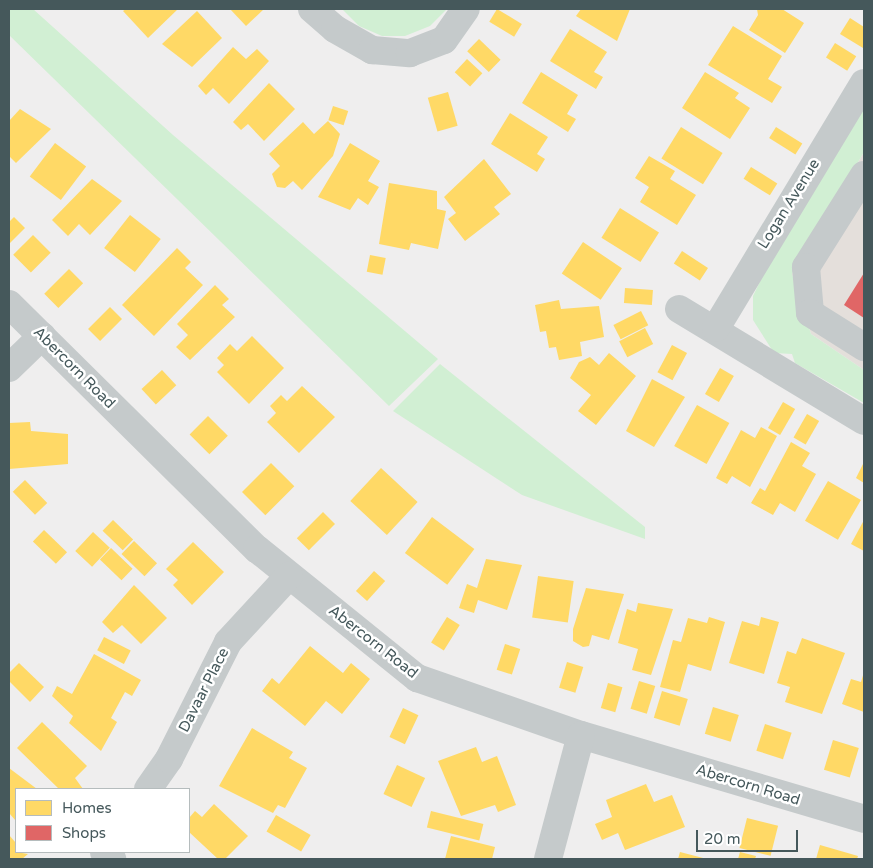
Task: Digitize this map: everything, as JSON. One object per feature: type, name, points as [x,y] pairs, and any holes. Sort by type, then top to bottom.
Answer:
[{"type":"street","points":[[312,9],[335,29],[372,50],[410,54],[444,40],[466,9]]},
{"type":"street","name":"Logan Avenue","points":[[716,328],[864,83]]},
{"type":"street","points":[[864,174],[806,267],[810,313],[864,348]]},
{"type":"street","name":"Abercorn Road","points":[[9,304],[289,576],[417,678],[581,735],[864,819]]},
{"type":"street","points":[[679,309],[716,328],[776,372],[864,421]]},
{"type":"street","points":[[9,368],[42,336]]},
{"type":"street","name":"Davaar Place","points":[[149,788],[169,759],[228,642],[289,576]]},
{"type":"street","points":[[548,859],[581,735]]},
{"type":"shaded area","points":[[864,152],[864,370],[811,334],[792,274]]},
{"type":"green space","points":[[9,9],[33,9],[173,135],[438,359],[389,406],[9,35]]},
{"type":"green space","points":[[342,9],[447,9],[430,26],[405,36],[382,36],[359,26]]},
{"type":"green space","points":[[864,105],[864,152],[792,274],[811,334],[864,370],[864,403],[795,363],[792,354],[774,353],[753,320],[753,296],[766,269]]},
{"type":"green space","points":[[440,364],[645,527],[645,539],[522,495],[393,411]]},
{"type":"building: Homes","points":[[126,9],[178,9],[148,38],[123,11]]},
{"type":"building: Homes","points":[[230,9],[264,9],[246,26]]},
{"type":"building: Homes","points":[[497,9],[522,24],[514,37],[489,22]]},
{"type":"building: Homes","points":[[581,9],[630,9],[617,41],[576,16]]},
{"type":"building: Homes","points":[[757,9],[782,9],[804,23],[785,53],[749,30],[758,15]]},
{"type":"building: Homes","points":[[197,11],[222,38],[192,67],[162,44]]},
{"type":"building: Homes","points":[[850,18],[864,27],[863,48],[840,34]]},
{"type":"building: Homes","points":[[733,26],[782,56],[768,79],[782,87],[772,103],[708,65]]},
{"type":"building: Homes","points":[[570,29],[607,52],[594,72],[603,77],[596,89],[550,61]]},
{"type":"building: Homes","points":[[479,39],[501,60],[489,72],[467,51]]},
{"type":"building: Homes","points":[[835,43],[856,56],[847,71],[826,57]]},
{"type":"building: Homes","points":[[233,47],[246,59],[257,49],[269,61],[229,104],[213,88],[206,95],[198,86]]},
{"type":"building: Homes","points":[[467,59],[482,73],[470,86],[455,72]]},
{"type":"building: Homes","points":[[541,72],[578,95],[567,114],[576,119],[568,132],[522,103]]},
{"type":"building: Homes","points":[[705,72],[739,93],[735,98],[750,108],[730,139],[682,108]]},
{"type":"building: Homes","points":[[269,83],[295,109],[264,141],[248,124],[241,130],[233,122]]},
{"type":"building: Homes","points":[[448,92],[458,126],[437,131],[428,98]]},
{"type":"building: Homes","points":[[333,106],[348,111],[344,125],[328,120]]},
{"type":"building: Homes","points":[[20,109],[51,129],[16,163],[9,156],[9,121]]},
{"type":"building: Homes","points":[[510,113],[548,137],[537,154],[545,159],[537,172],[491,144]]},
{"type":"building: Homes","points":[[328,121],[340,134],[333,156],[302,190],[293,181],[285,188],[277,187],[272,174],[280,166],[269,154],[303,122],[314,134]]},
{"type":"building: Homes","points":[[681,127],[723,153],[703,184],[661,158]]},
{"type":"building: Homes","points":[[776,127],[802,143],[795,154],[769,138]]},
{"type":"building: Homes","points":[[55,143],[86,166],[61,200],[30,177]]},
{"type":"building: Homes","points":[[350,143],[380,161],[368,181],[379,187],[368,205],[358,198],[350,210],[318,197]]},
{"type":"building: Homes","points":[[649,156],[675,171],[670,179],[696,195],[677,225],[640,202],[649,187],[635,178]]},
{"type":"building: Homes","points":[[484,159],[511,194],[494,207],[500,214],[465,241],[448,219],[456,213],[444,197]]},
{"type":"building: Homes","points":[[751,167],[777,183],[770,195],[744,179]]},
{"type":"building: Homes","points":[[92,179],[122,201],[90,235],[79,224],[68,236],[52,220]]},
{"type":"building: Homes","points":[[389,183],[437,191],[437,209],[446,211],[438,249],[411,243],[409,250],[379,244]]},
{"type":"building: Homes","points":[[620,208],[659,232],[640,262],[601,238]]},
{"type":"building: Homes","points":[[130,215],[161,239],[135,272],[104,248]]},
{"type":"building: Homes","points":[[14,217],[25,228],[9,244],[9,222]]},
{"type":"building: Homes","points":[[33,235],[51,253],[31,272],[13,255]]},
{"type":"building: Homes","points":[[583,242],[622,268],[601,300],[562,274]]},
{"type":"building: Homes","points":[[177,248],[191,262],[185,268],[203,285],[154,336],[122,305]]},
{"type":"building: Homes","points":[[682,251],[708,268],[700,280],[674,264]]},
{"type":"building: Homes","points":[[370,255],[386,258],[382,275],[367,272]]},
{"type":"building: Homes","points":[[69,269],[83,283],[58,308],[44,294]]},
{"type":"building: Homes","points":[[215,285],[229,299],[222,305],[235,317],[190,360],[176,347],[188,335],[177,324]]},
{"type":"building: Homes","points":[[625,288],[653,290],[652,305],[624,303]]},
{"type":"building: Homes","points":[[559,300],[561,309],[599,306],[604,337],[580,342],[582,356],[559,360],[556,347],[549,348],[546,331],[540,332],[535,305]]},
{"type":"building: Homes","points":[[110,307],[122,319],[100,341],[88,329]]},
{"type":"building: Homes","points":[[641,311],[648,325],[621,339],[613,325]]},
{"type":"building: Homes","points":[[645,328],[653,344],[627,357],[619,341]]},
{"type":"building: Homes","points":[[252,336],[284,368],[249,404],[217,372],[224,365],[217,358],[230,344],[237,351]]},
{"type":"building: Homes","points":[[672,345],[687,353],[672,380],[657,372]]},
{"type":"building: Homes","points":[[609,353],[636,376],[596,425],[578,411],[591,395],[570,378],[579,362],[590,357],[599,365]]},
{"type":"building: Homes","points":[[720,368],[734,376],[719,402],[705,394]]},
{"type":"building: Homes","points":[[162,370],[176,385],[156,404],[142,389]]},
{"type":"building: Homes","points":[[652,379],[685,397],[654,447],[626,431]]},
{"type":"building: Homes","points":[[302,386],[335,417],[299,453],[267,422],[276,413],[270,406],[281,395],[287,401]]},
{"type":"building: Homes","points":[[783,402],[795,409],[780,435],[768,428]]},
{"type":"building: Homes","points":[[697,405],[729,423],[707,464],[674,446]]},
{"type":"building: Homes","points":[[807,414],[819,421],[806,444],[794,437]]},
{"type":"building: Homes","points":[[208,416],[228,436],[209,454],[190,434]]},
{"type":"building: Homes","points":[[30,422],[31,431],[68,434],[68,464],[9,469],[9,423]]},
{"type":"building: Homes","points":[[761,427],[777,436],[750,487],[732,476],[727,484],[716,478],[741,430],[755,438]]},
{"type":"building: Homes","points":[[791,442],[810,453],[802,466],[816,474],[795,512],[780,503],[773,515],[751,503],[760,488],[765,491]]},
{"type":"building: Homes","points":[[864,462],[864,483],[856,478]]},
{"type":"building: Homes","points":[[271,463],[294,486],[265,515],[242,492]]},
{"type":"building: Homes","points":[[381,468],[418,502],[387,535],[350,501]]},
{"type":"building: Homes","points":[[25,480],[47,503],[35,515],[13,492]]},
{"type":"building: Homes","points":[[828,481],[861,500],[838,540],[805,521]]},
{"type":"building: Homes","points":[[323,512],[335,524],[309,550],[297,538]]},
{"type":"building: Homes","points":[[432,517],[474,549],[447,585],[405,553]]},
{"type":"building: Homes","points":[[113,520],[133,539],[123,550],[103,531]]},
{"type":"building: Homes","points":[[864,520],[864,551],[851,544]]},
{"type":"building: Homes","points":[[44,530],[67,552],[56,564],[33,542]]},
{"type":"building: Homes","points":[[93,532],[110,548],[92,567],[75,551]]},
{"type":"building: Homes","points":[[134,541],[157,563],[145,576],[121,554]]},
{"type":"building: Homes","points":[[193,542],[224,572],[192,605],[173,585],[178,580],[166,569]]},
{"type":"building: Homes","points":[[111,548],[133,569],[121,580],[100,560]]},
{"type":"building: Homes","points":[[486,559],[522,565],[507,610],[478,600],[474,613],[459,608],[467,584],[477,588]]},
{"type":"building: Homes","points":[[374,571],[385,581],[367,601],[356,591]]},
{"type":"building: Homes","points":[[538,576],[574,581],[568,623],[532,618]]},
{"type":"building: Homes","points":[[134,585],[167,618],[141,644],[122,625],[113,633],[102,622]]},
{"type":"building: Homes","points":[[586,588],[624,594],[609,640],[592,635],[589,646],[583,647],[573,641],[573,629]]},
{"type":"building: Homes","points":[[638,603],[673,609],[651,675],[632,670],[638,649],[618,643],[627,609],[636,612]]},
{"type":"building: Homes","points":[[447,617],[460,625],[444,650],[431,642]]},
{"type":"building: Homes","points":[[709,617],[725,622],[711,671],[688,664],[680,692],[660,687],[673,640],[681,642],[688,618],[707,623]]},
{"type":"building: Homes","points":[[761,617],[779,622],[764,674],[729,663],[742,621],[759,626]]},
{"type":"building: Homes","points":[[104,637],[131,651],[124,664],[97,650]]},
{"type":"building: Homes","points":[[802,638],[845,653],[822,714],[785,702],[790,687],[777,683],[787,651],[796,654]]},
{"type":"building: Homes","points":[[505,644],[520,649],[512,675],[497,670]]},
{"type":"building: Homes","points":[[310,646],[343,673],[351,663],[370,679],[342,714],[326,701],[305,726],[262,691],[272,678],[279,684]]},
{"type":"building: Homes","points":[[94,654],[141,680],[132,696],[125,692],[111,718],[117,722],[101,751],[69,723],[73,716],[52,696],[57,686],[72,694]]},
{"type":"building: Homes","points":[[567,662],[583,667],[575,693],[559,688]]},
{"type":"building: Homes","points":[[19,663],[44,687],[30,702],[9,681],[9,673]]},
{"type":"building: Homes","points":[[864,672],[864,712],[842,704],[851,679],[861,682]]},
{"type":"building: Homes","points":[[639,681],[655,686],[647,714],[631,709]]},
{"type":"building: Homes","points":[[608,683],[622,687],[615,712],[601,708]]},
{"type":"building: Homes","points":[[662,691],[688,699],[680,726],[654,718]]},
{"type":"building: Homes","points":[[713,707],[739,715],[731,742],[705,734]]},
{"type":"building: Homes","points":[[403,708],[418,715],[405,744],[389,737]]},
{"type":"building: Homes","points":[[42,722],[87,766],[75,778],[82,788],[58,788],[17,748]]},
{"type":"building: Homes","points":[[765,724],[792,733],[783,759],[756,751]]},
{"type":"building: Homes","points":[[252,728],[293,752],[289,758],[307,768],[285,808],[278,805],[273,813],[219,786]]},
{"type":"building: Homes","points":[[833,740],[859,748],[850,778],[824,770]]},
{"type":"building: Homes","points":[[476,747],[482,762],[497,756],[516,805],[498,812],[495,805],[461,816],[438,761]]},
{"type":"building: Homes","points":[[397,765],[425,778],[412,807],[383,794]]},
{"type":"building: Homes","points":[[9,768],[36,788],[15,788],[15,820],[9,813]]},
{"type":"building: Homes","points":[[646,784],[654,802],[672,795],[685,827],[625,850],[618,833],[602,840],[595,824],[612,817],[606,800]]},
{"type":"building: Homes","points":[[214,804],[248,836],[225,859],[218,859],[190,833],[190,817],[195,811],[202,817]]},
{"type":"building: Homes","points":[[431,811],[483,824],[479,841],[427,827]]},
{"type":"building: Homes","points":[[276,815],[311,835],[301,851],[266,831]]},
{"type":"building: Homes","points":[[747,818],[778,826],[771,856],[740,848]]},
{"type":"building: Homes","points":[[9,835],[15,842],[15,853],[28,854],[22,859],[9,859]]},
{"type":"building: Homes","points":[[451,836],[495,847],[492,859],[445,859]]},
{"type":"building: Homes","points":[[820,845],[858,856],[857,859],[816,859]]},
{"type":"building: Homes","points":[[680,852],[707,859],[678,859]]},
{"type":"building: Homes","points":[[740,852],[756,856],[755,859],[738,859]]},
{"type":"building: Shops","points":[[864,273],[864,318],[844,305]]}]
